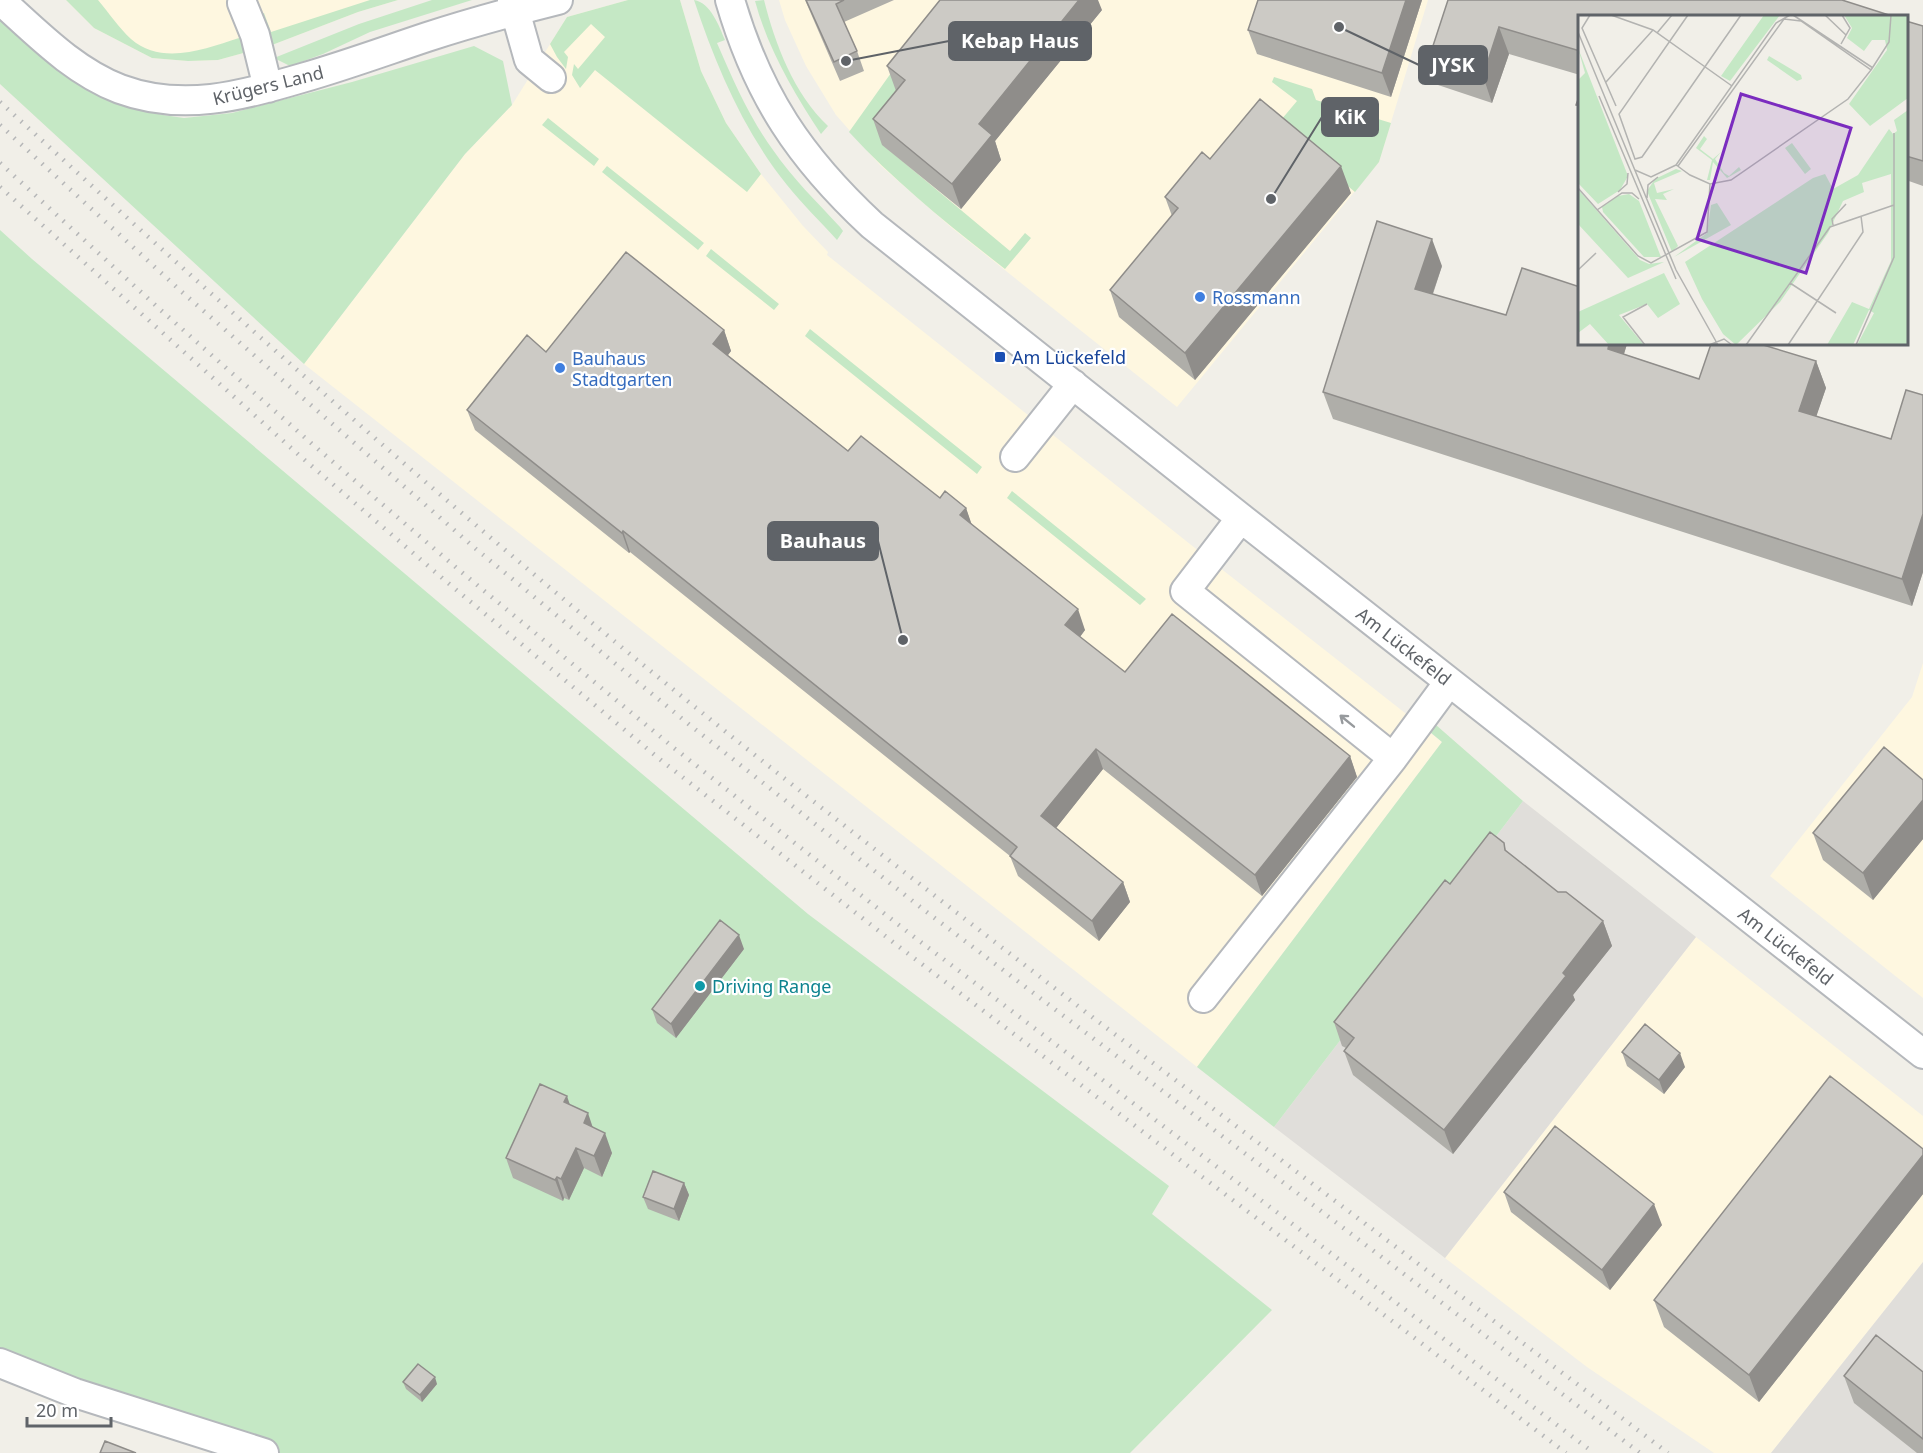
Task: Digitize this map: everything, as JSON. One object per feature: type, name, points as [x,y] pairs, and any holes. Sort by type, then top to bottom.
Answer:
[{"type":"street","name":"Krügers Land","points":[[0,0],[57,52],[87,72],[120,89],[157,98],[188,101],[222,99],[268,88],[439,33],[514,5],[558,0]]},
{"type":"street","name":"Am Lückefeld","points":[[730,0],[740,34],[764,90],[786,129],[810,161],[843,198],[872,225],[1923,1054]]},
{"type":"street","points":[[242,3],[255,35],[268,88]]},
{"type":"street","points":[[514,5],[529,60],[551,78]]},
{"type":"street","points":[[1015,457],[1073,384]]},
{"type":"street","points":[[1241,518],[1185,591],[1393,758]]},
{"type":"street","points":[[1203,998],[1393,758],[1449,682]]},
{"type":"street","points":[[0,1364],[75,1393],[264,1453]]},
{"type":"shaded area","points":[[66,0],[398,0],[358,12],[272,45],[218,60],[188,61],[152,58],[94,28]]},
{"type":"shaded area","points":[[628,0],[680,0],[701,71],[726,123],[761,174],[803,226],[828,252],[827,255],[1442,742],[1197,1067],[304,364],[465,154],[512,105],[567,17]]},
{"type":"shaded area","points":[[779,0],[1428,0],[1379,162],[1177,407],[952,228],[880,165],[836,115],[806,66],[785,20]]},
{"type":"shaded area","points":[[1923,663],[1923,998],[1770,876],[1912,697]]},
{"type":"shaded area","points":[[1523,801],[1696,937],[1445,1258],[1274,1127]]},
{"type":"shaded area","points":[[1696,937],[1923,1116],[1923,1262],[1771,1453],[1714,1453],[1587,1367],[1445,1258]]},
{"type":"shaded area","points":[[1923,1262],[1923,1453],[1771,1453]]},
{"type":"green space","points":[[66,0],[98,0],[131,39],[156,52],[184,53],[239,38],[235,21],[247,52],[218,60],[188,61],[152,58],[94,28]]},
{"type":"green space","points":[[370,0],[398,0],[358,12],[272,45],[261,14],[264,13],[271,32]]},
{"type":"green space","points":[[432,0],[472,0],[370,32],[323,54],[290,66],[274,58],[359,24]]},
{"type":"green space","points":[[628,0],[680,0],[701,71],[726,123],[761,174],[747,192],[595,70],[580,88],[572,75],[574,64],[578,69],[605,37],[591,24],[564,52],[568,57],[566,69],[557,57],[550,44],[567,17]]},
{"type":"green space","points":[[694,0],[710,10],[717,22],[725,40],[717,43],[756,125],[788,170],[843,231],[837,240],[787,185],[757,142],[721,73]]},
{"type":"green space","points":[[764,0],[787,68],[805,99],[828,126],[821,134],[774,53],[755,1]]},
{"type":"green space","points":[[943,0],[883,145],[1010,251],[1025,233],[1031,238],[1005,269],[905,187],[849,132]]},
{"type":"green space","points":[[0,19],[64,75],[112,101],[163,115],[184,118],[232,113],[352,82],[474,46],[503,61],[512,105],[465,154],[304,364],[0,84]]},
{"type":"green space","points":[[1274,77],[1312,89],[1316,100],[1391,123],[1379,162],[1355,192],[1276,126],[1297,101],[1272,82]]},
{"type":"green space","points":[[548,118],[599,159],[594,166],[542,125]]},
{"type":"green space","points":[[607,166],[704,243],[698,250],[602,172]]},
{"type":"green space","points":[[0,230],[808,914],[1169,1186],[1152,1214],[1272,1310],[1130,1453],[238,1453],[0,1371]]},
{"type":"green space","points":[[711,249],[779,304],[774,310],[706,256]]},
{"type":"green space","points":[[810,329],[982,467],[977,474],[805,336]]},
{"type":"green space","points":[[1012,491],[1146,599],[1140,605],[1007,498]]},
{"type":"green space","points":[[1436,725],[1523,801],[1274,1127],[1197,1067],[1442,742],[1430,732]]},
{"type":"building","points":[[806,0],[844,0],[836,4],[857,51],[834,62]]},
{"type":"building","points":[[940,0],[1079,0],[979,124],[992,135],[952,184],[873,119],[905,80],[887,66]]},
{"type":"building","points":[[1258,0],[1406,0],[1382,73],[1248,30]]},
{"type":"building","points":[[1448,0],[1842,0],[1889,15],[1578,15],[1578,50],[1499,27],[1483,76],[1429,58]]},
{"type":"building","points":[[1908,22],[1923,26],[1923,161],[1908,157]]},
{"type":"building","points":[[1260,99],[1341,166],[1185,353],[1110,290],[1178,208],[1165,197],[1202,152],[1210,159]]},
{"type":"building","points":[[1377,221],[1432,239],[1415,289],[1506,315],[1522,268],[1578,286],[1578,345],[1609,345],[1608,349],[1699,379],[1711,345],[1763,345],[1816,361],[1799,411],[1891,439],[1906,390],[1923,395],[1923,514],[1902,579],[1323,392]]},
{"type":"building","points":[[626,252],[724,330],[713,344],[848,451],[861,436],[940,498],[945,491],[966,508],[960,515],[1078,609],[1065,625],[1125,672],[1172,614],[1350,756],[1255,875],[1096,749],[1041,816],[1123,882],[1092,921],[1010,856],[1017,847],[623,531],[622,533],[467,410],[527,335],[546,352]]},
{"type":"building","points":[[1884,747],[1923,780],[1923,800],[1863,873],[1813,833]]},
{"type":"building","points":[[1490,832],[1504,843],[1505,850],[1558,892],[1566,892],[1603,921],[1563,973],[1566,976],[1444,1130],[1344,1051],[1354,1038],[1334,1022],[1445,880],[1450,884]]},
{"type":"building","points":[[720,920],[739,935],[671,1024],[652,1009]]},
{"type":"building","points":[[1645,1024],[1680,1053],[1659,1080],[1622,1052]]},
{"type":"building","points":[[1830,1076],[1923,1149],[1923,1155],[1749,1375],[1654,1300]]},
{"type":"building","points":[[540,1084],[567,1096],[564,1102],[588,1113],[584,1123],[605,1133],[594,1156],[576,1148],[561,1179],[557,1177],[555,1180],[506,1158]]},
{"type":"building","points":[[1555,1126],[1654,1204],[1602,1270],[1504,1192]]},
{"type":"building","points":[[653,1171],[684,1183],[674,1209],[643,1197]]},
{"type":"building","points":[[1876,1335],[1923,1372],[1923,1439],[1844,1376]]},
{"type":"building","points":[[418,1364],[435,1377],[420,1395],[403,1382]]},
{"type":"building","points":[[105,1441],[136,1453],[100,1453]]},
{"type":"railway","points":[[0,102],[345,412],[610,638],[700,711],[1083,1010],[1668,1453]]},
{"type":"railway","points":[[0,125],[182,292],[476,549],[691,726],[924,910],[1640,1453]]},
{"type":"railway","points":[[0,163],[311,443],[459,570],[674,748],[909,933],[1594,1453]]},
{"type":"railway","points":[[0,187],[300,456],[662,761],[898,946],[1566,1453]]},
{"type":"place","name":"JYSK","points":[[1339,27]]},
{"type":"place","name":"Kebap Haus","points":[[846,61]]},
{"type":"place","name":"KiK","points":[[1271,199]]},
{"type":"place","name":"Rossmann","points":[[1200,297]]},
{"type":"place","name":"Am Lückefeld","points":[[1000,357]]},
{"type":"place","name":"Bauhaus Stadtgarten","points":[[560,368]]},
{"type":"place","name":"Bauhaus","points":[[903,640]]},
{"type":"place","name":"Driving Range","points":[[700,986]]}]
